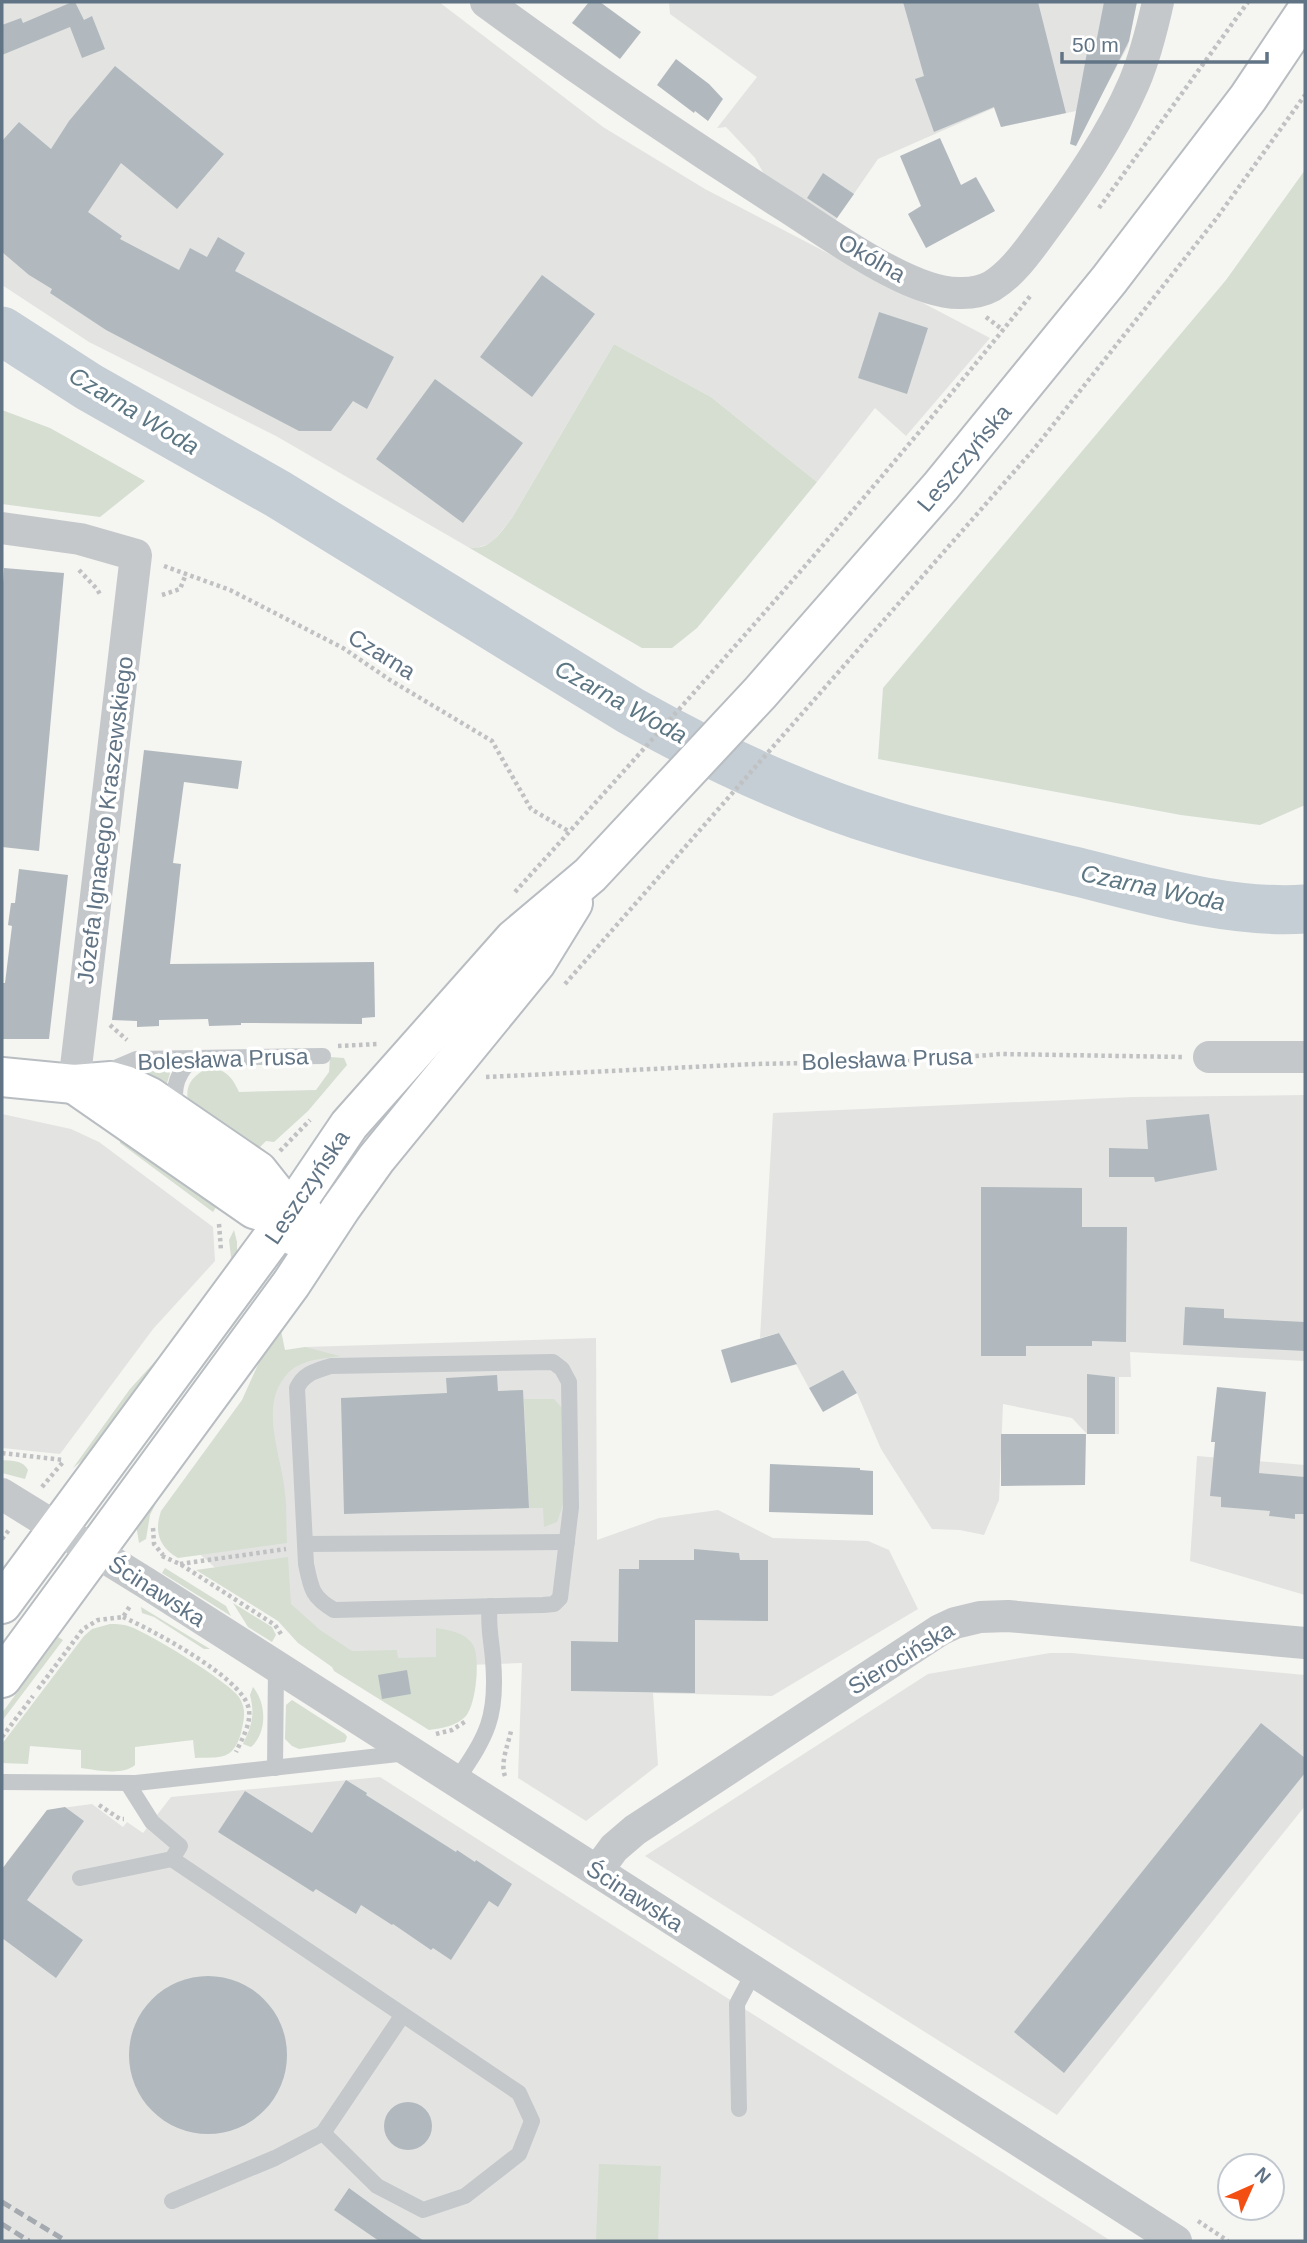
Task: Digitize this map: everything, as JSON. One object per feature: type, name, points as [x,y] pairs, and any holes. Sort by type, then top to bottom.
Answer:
[{"type":"main road","name":"Leszczyńska","points":[[2,1604],[288,1216],[349,1125],[513,939],[590,875],[760,694],[979,440],[1109,280],[1248,98],[1305,13]]},
{"type":"main road","name":"Leszczyńska","points":[[2,1678],[291,1284],[355,1188],[536,963],[590,875]]},
{"type":"main road","name":"Bolesława Prusa","points":[[2,1077],[74,1084]]},
{"type":"main road","points":[[74,1084],[111,1082],[125,1085],[182,1118],[248,1185],[254,1209],[288,1216],[326,1210],[355,1188]]},
{"type":"main road","points":[[74,1084],[248,1185]]},
{"type":"main road","points":[[248,1185],[333,1139],[349,1125]]},
{"type":"main road","points":[[248,1185],[247,1216],[252,1231],[251,1267]]},
{"type":"main road","points":[[288,1216],[295,1253],[291,1284]]},
{"type":"street","name":"Okólna","points":[[486,2],[642,112],[832,236],[901,276],[932,289],[951,293],[982,290],[996,283],[1023,257],[1052,218],[1097,152],[1127,98],[1143,59],[1158,2]]},
{"type":"street","points":[[2,528],[80,539],[136,555]]},
{"type":"street","name":"Józefa Ignacego Kraszewskiego","points":[[74,1084],[136,555]]},
{"type":"street","points":[[1209,1057],[1305,1057]]},
{"type":"street","name":"Ścinawska","points":[[2,1494],[94,1551],[281,1655],[422,1743],[456,1781],[754,1972],[1178,2235]]},
{"type":"street","name":"Sierocińska","points":[[597,1871],[614,1848],[635,1830],[896,1657],[955,1623],[983,1616],[1005,1616],[1305,1643]]},
{"type":"lane","name":"Bolesława Prusa","points":[[74,1084],[136,1059],[323,1056]]},
{"type":"lane","points":[[182,1118],[174,1096],[175,1084],[183,1069],[196,1058]]},
{"type":"lane","points":[[552,1362],[562,1369],[569,1382],[571,1507],[567,1542],[560,1598],[554,1604],[334,1610],[317,1600],[311,1588],[306,1564],[297,1388],[309,1373],[331,1366],[552,1362]]},
{"type":"lane","points":[[305,1544],[567,1542]]},
{"type":"lane","points":[[456,1781],[479,1748],[488,1731],[492,1715],[495,1689],[490,1606]]},
{"type":"lane","points":[[275,1768],[281,1655]]},
{"type":"lane","points":[[2,1782],[128,1784],[275,1768],[422,1743]]},
{"type":"lane","points":[[128,1784],[152,1822],[180,1846],[172,1859]]},
{"type":"lane","points":[[80,1878],[172,1859],[519,2093],[532,2121],[519,2154],[465,2196],[423,2210],[377,2186],[323,2133]]},
{"type":"lane","points":[[739,2109],[737,2004],[754,1972]]},
{"type":"lane","points":[[172,2201],[275,2158],[323,2133],[402,2016]]},
{"type":"path","points":[[1093,216],[1248,2]]},
{"type":"path","points":[[653,882],[1042,439],[1216,219],[1305,95]]},
{"type":"path","name":"Czarna","points":[[136,555],[230,590],[343,648],[390,680],[492,741],[531,809],[570,832],[903,452],[1037,287]]},
{"type":"path","points":[[74,566],[97,589],[104,602]]},
{"type":"path","points":[[157,604],[162,594],[180,589],[186,574]]},
{"type":"path","points":[[107,1021],[127,1040],[141,1040]]},
{"type":"path","name":"Bolesława Prusa","points":[[330,1040],[340,1045],[379,1044]]},
{"type":"path","name":"Bolesława Prusa","points":[[482,1077],[755,1063],[915,1061],[1001,1054],[1209,1057]]},
{"type":"path","points":[[2,1453],[64,1460]]},
{"type":"path","points":[[180,1564],[288,1549],[305,1544]]},
{"type":"path","points":[[156,1566],[163,1555],[275,1625],[281,1655]]},
{"type":"path","points":[[123,1617],[132,1603]]},
{"type":"path","points":[[2,1737],[83,1629],[98,1620],[123,1617],[145,1627],[233,1683],[244,1696],[249,1708],[245,1731],[223,1773]]},
{"type":"path","points":[[422,1743],[458,1727],[476,1708],[512,1724],[502,1773],[509,1781]]},
{"type":"path","points":[[93,1801],[120,1819],[145,1812]]},
{"type":"path","points":[[1178,2235],[1228,2241]]},
{"type":"shaded area","points":[[2,2],[439,2],[603,127],[705,189],[990,338],[906,436],[875,408],[817,482],[711,397],[614,344],[512,518],[492,543],[476,548],[468,547],[276,436],[89,342],[2,285]]},
{"type":"shaded area","points":[[669,2],[1137,2],[1128,46],[1095,107],[1001,127],[994,108],[878,159],[833,224],[764,174],[755,158],[726,127],[717,128],[757,77],[670,14]]},
{"type":"shaded area","points":[[1305,170],[1305,805],[1260,825],[1181,815],[878,759],[883,688],[1226,280]]},
{"type":"shaded area","points":[[614,344],[711,397],[817,482],[697,628],[672,648],[642,648],[468,547],[476,548],[488,544],[512,518]]},
{"type":"shaded area","points":[[2,410],[50,428],[145,481],[100,517],[2,504]]},
{"type":"shaded area","points":[[330,1057],[344,1058],[347,1065],[308,1111],[274,1142],[266,1141],[258,1149],[188,1102],[191,1082],[208,1068],[227,1074],[239,1092],[316,1090],[329,1072]]},
{"type":"shaded area","points":[[132,1069],[167,1069],[170,1073],[165,1090]]},
{"type":"shaded area","points":[[1305,1095],[1305,1361],[1130,1352],[1131,1377],[1119,1377],[1119,1434],[1087,1434],[1072,1418],[1003,1404],[999,1500],[984,1535],[960,1530],[932,1529],[881,1449],[857,1393],[843,1370],[809,1388],[779,1333],[760,1338],[773,1113],[1133,1097]]},
{"type":"shaded area","points":[[2,1114],[71,1129],[99,1142],[213,1227],[215,1261],[153,1329],[60,1454],[2,1448]]},
{"type":"shaded area","points":[[121,1138],[218,1204],[213,1212],[120,1143]]},
{"type":"shaded area","points":[[234,1230],[237,1264],[227,1287],[155,1367],[85,1458],[73,1468],[130,1389],[218,1292],[228,1272],[231,1257],[229,1240]]},
{"type":"shaded area","points":[[280,1326],[285,1350],[305,1347],[340,1356],[300,1364],[289,1372],[274,1399],[274,1431],[285,1493],[287,1543],[178,1558],[162,1544],[158,1532],[161,1511],[242,1400],[266,1347]]},
{"type":"shaded area","points":[[596,1338],[597,1540],[659,1518],[718,1510],[773,1538],[868,1541],[889,1550],[918,1609],[772,1696],[653,1693],[658,1765],[586,1821],[518,1778],[522,1663],[359,1669],[221,1573],[167,1525],[283,1368],[305,1347]]},
{"type":"shaded area","points":[[241,1383],[158,1499],[150,1515],[146,1539],[139,1543],[136,1524]]},
{"type":"shaded area","points":[[524,1399],[554,1399],[562,1408],[563,1505],[557,1522],[544,1527],[543,1508],[529,1508]]},
{"type":"shaded area","points":[[1197,1456],[1305,1465],[1305,1595],[1190,1561]]},
{"type":"shaded area","points":[[2,1460],[23,1464],[28,1470],[25,1479],[2,1473]]},
{"type":"shaded area","points":[[288,1557],[291,1604],[320,1630],[352,1651],[397,1650],[398,1658],[436,1657],[436,1628],[467,1638],[474,1647],[477,1672],[472,1703],[465,1717],[453,1725],[429,1730],[334,1671],[298,1643],[278,1621],[196,1570]]},
{"type":"shaded area","points":[[165,1568],[226,1606],[231,1616],[162,1573]]},
{"type":"shaded area","points":[[233,1603],[272,1627],[276,1635],[272,1642],[248,1627]]},
{"type":"shaded area","points":[[141,1607],[210,1649],[204,1649],[154,1617],[142,1613]]},
{"type":"shaded area","points":[[120,1624],[141,1631],[205,1670],[239,1697],[244,1715],[238,1742],[230,1753],[212,1758],[195,1758],[193,1740],[135,1747],[135,1765],[123,1770],[102,1771],[81,1768],[81,1750],[30,1746],[28,1764],[2,1763],[2,1744],[84,1636],[92,1629]]},
{"type":"shaded area","points":[[58,1637],[63,1640],[2,1721],[2,1713]]},
{"type":"shaded area","points":[[1050,1653],[1305,1675],[1305,1806],[1057,2115],[645,1856],[928,1674]]},
{"type":"shaded area","points":[[253,1687],[261,1702],[263,1718],[260,1734],[251,1747],[243,1744],[252,1720],[250,1695]]},
{"type":"shaded area","points":[[292,1700],[345,1734],[345,1742],[299,1749],[292,1746],[285,1739],[286,1705]]},
{"type":"shaded area","points":[[380,1777],[1111,2241],[2,2241],[2,1885],[15,1870],[6,1863],[47,1810],[92,1804],[123,1827],[127,1822],[143,1833],[171,1797]]},
{"type":"shaded area","points":[[599,2164],[661,2166],[658,2241],[596,2241]]},
{"type":"building","points":[[75,2],[84,20],[92,16],[105,49],[82,58],[70,27],[2,55],[2,25],[21,18],[23,23]]},
{"type":"building","points":[[589,2],[600,2],[641,32],[620,59],[572,23]]},
{"type":"building","points":[[903,2],[1038,2],[1066,113],[1001,127],[994,107],[934,132],[915,79],[924,76]]},
{"type":"building","points":[[1104,2],[1137,2],[1129,41],[1076,146],[1070,144],[1088,47],[1095,48]]},
{"type":"building","points":[[676,59],[709,84],[723,99],[708,121],[657,85]]},
{"type":"building","points":[[115,66],[224,154],[177,209],[121,163],[88,212],[122,236],[120,239],[179,270],[190,248],[207,257],[218,237],[245,253],[235,271],[394,357],[367,409],[353,401],[331,431],[299,431],[106,330],[50,293],[52,289],[29,275],[2,252],[2,141],[19,122],[51,149],[69,121]]},
{"type":"building","points":[[940,138],[961,185],[976,177],[995,211],[926,248],[908,214],[921,206],[900,156]]},
{"type":"building","points":[[823,173],[854,194],[837,218],[807,198]]},
{"type":"building","points":[[542,275],[595,314],[532,397],[480,357]]},
{"type":"building","points":[[879,312],[928,328],[907,394],[858,378]]},
{"type":"building","points":[[435,379],[523,443],[463,523],[376,459]]},
{"type":"building","points":[[4,568],[64,573],[39,851],[2,847]]},
{"type":"building","points":[[144,750],[242,761],[238,789],[184,782],[173,863],[181,864],[170,964],[374,962],[375,1017],[362,1018],[362,1024],[241,1023],[209,1026],[208,1019],[159,1020],[159,1026],[137,1027],[137,1021],[112,1020]]},
{"type":"building","points":[[19,869],[68,875],[49,1039],[2,1039],[2,983],[5,983],[12,926],[8,925],[11,903],[15,903]]},
{"type":"building","points":[[1209,1114],[1217,1170],[1155,1182],[1154,1177],[1109,1177],[1109,1148],[1148,1149],[1146,1120]]},
{"type":"building","points":[[981,1187],[1082,1188],[1082,1227],[1127,1227],[1126,1342],[1092,1341],[1092,1346],[1026,1346],[1026,1356],[981,1356]]},
{"type":"building","points":[[1185,1307],[1224,1309],[1224,1318],[1305,1322],[1305,1351],[1183,1345]]},
{"type":"building","points":[[779,1333],[797,1364],[731,1383],[721,1350]]},
{"type":"building","points":[[843,1370],[857,1393],[823,1412],[809,1388]]},
{"type":"building","points":[[1087,1374],[1115,1377],[1115,1434],[1087,1434]]},
{"type":"building","points":[[497,1375],[498,1391],[523,1390],[529,1508],[344,1514],[341,1398],[447,1393],[446,1378]]},
{"type":"building","points":[[1217,1387],[1266,1392],[1259,1473],[1305,1477],[1305,1514],[1295,1514],[1295,1519],[1269,1516],[1270,1511],[1221,1507],[1221,1497],[1210,1496],[1215,1442],[1211,1442]]},
{"type":"building","points":[[1001,1434],[1086,1434],[1085,1485],[1001,1486]]},
{"type":"building","points":[[770,1464],[860,1468],[873,1471],[873,1515],[769,1512]]},
{"type":"building","points":[[694,1549],[739,1553],[740,1560],[768,1560],[768,1621],[695,1620],[695,1693],[571,1691],[571,1641],[618,1642],[619,1569],[639,1569],[639,1560],[694,1560]]},
{"type":"building","points":[[407,1670],[411,1694],[382,1699],[378,1675]]},
{"type":"building","points":[[1261,1723],[1305,1758],[1305,1773],[1064,2073],[1014,2032]]},
{"type":"building","points":[[346,1780],[456,1852],[457,1850],[475,1862],[476,1860],[512,1884],[498,1907],[489,1901],[451,1960],[361,1905],[356,1914],[316,1889],[313,1892],[218,1832],[245,1791],[312,1833]]},
{"type":"building","points":[[65,1807],[84,1821],[27,1900],[83,1940],[56,1978],[2,1938],[2,1869],[47,1810]]},
{"type":"building","points":[[208,1976],[238,1982],[264,1999],[281,2025],[287,2055],[281,2085],[264,2111],[238,2128],[208,2134],[178,2128],[152,2111],[135,2085],[129,2055],[135,2025],[152,1999],[178,1982]]},
{"type":"building","points":[[408,2102],[425,2109],[432,2126],[425,2143],[408,2150],[391,2143],[384,2126],[391,2109]]},
{"type":"building","points":[[349,2188],[424,2241],[379,2241],[334,2210]]},
{"type":"waterway","name":"Czarna Woda","points":[[2,331],[89,387],[278,494],[631,711],[757,775],[896,827],[1137,887],[1221,905],[1277,910],[1305,909]]},
{"type":"railway","points":[[2,2202],[66,2241]]},
{"type":"railway","points":[[2,2224],[29,2241]]}]
